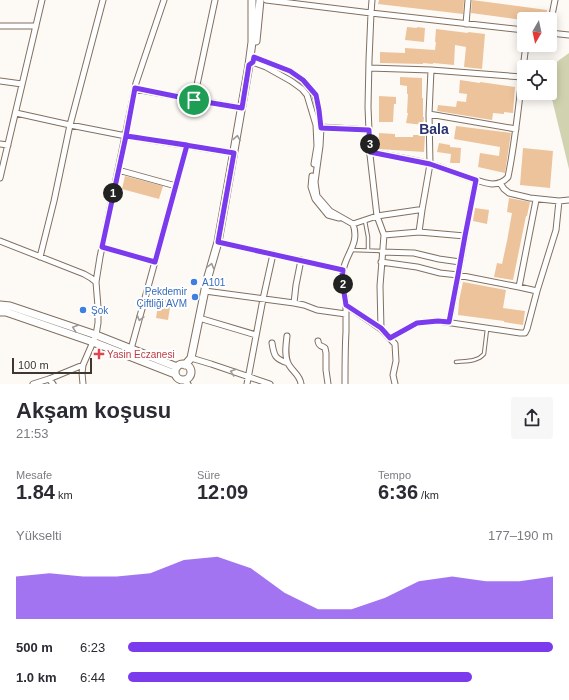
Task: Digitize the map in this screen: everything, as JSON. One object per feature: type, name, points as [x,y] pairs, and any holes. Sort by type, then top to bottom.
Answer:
[{"type":"street","points":[[0,178],[42,0]]},
{"type":"street","points":[[40,257],[54,201],[70,125],[103,0]]},
{"type":"street","points":[[83,384],[83,365],[94,339],[98,323],[96,282],[102,247],[136,83],[164,0]]},
{"type":"street","points":[[194,100],[215,0]]},
{"type":"street","points":[[251,60],[252,0]]},
{"type":"street","points":[[185,365],[191,358],[205,291],[218,242],[251,60],[260,0]]},
{"type":"street","points":[[266,0],[517,29]]},
{"type":"street","points":[[318,6],[319,0]]},
{"type":"street","points":[[372,0],[368,107],[370,152],[377,216],[384,235],[380,286],[381,328]]},
{"type":"street","points":[[466,24],[468,0]]},
{"type":"street","points":[[553,12],[555,0]]},
{"type":"street","points":[[0,26],[36,26]]},
{"type":"street","points":[[557,34],[569,35]]},
{"type":"street","points":[[251,60],[290,71],[303,80],[316,95],[321,128],[315,182],[317,196],[330,211],[353,224],[355,231],[355,240],[343,270],[342,280],[346,305],[345,384]]},
{"type":"street","points":[[251,60],[291,81],[302,89],[306,95],[317,130],[317,146],[311,187],[315,199],[328,215],[337,218],[344,218]]},
{"type":"street","points":[[369,68],[431,70],[517,77]]},
{"type":"street","points":[[419,232],[430,164],[429,114],[431,70]]},
{"type":"street","points":[[0,81],[22,84]]},
{"type":"street","points":[[135,88],[242,108]]},
{"type":"street","points":[[370,152],[430,164],[476,180],[493,184],[500,183],[508,177],[519,100]]},
{"type":"street","points":[[16,113],[126,136],[234,153]]},
{"type":"street","points":[[429,114],[516,129]]},
{"type":"street","points":[[321,128],[369,130]]},
{"type":"street","points":[[0,144],[8,146]]},
{"type":"street","points":[[131,349],[187,145]]},
{"type":"street","points":[[118,170],[176,186]]},
{"type":"street","points":[[449,322],[476,180]]},
{"type":"street","points":[[500,183],[504,189],[509,192],[536,200],[569,200]]},
{"type":"street","points":[[519,286],[536,200]]},
{"type":"street","points":[[390,338],[417,323],[438,321],[525,333],[556,230],[559,201]]},
{"type":"street","points":[[353,224],[377,216],[422,210]]},
{"type":"street","points":[[384,235],[419,232],[465,236]]},
{"type":"street","points":[[0,240],[84,274],[96,282]]},
{"type":"street","points":[[218,242],[343,270]]},
{"type":"street","points":[[102,247],[155,262]]},
{"type":"street","points":[[383,251],[414,253],[460,262]]},
{"type":"street","points":[[247,384],[273,254]]},
{"type":"street","points":[[294,303],[301,260]]},
{"type":"street","points":[[382,262],[519,286],[537,291]]},
{"type":"street","points":[[205,291],[294,303],[317,310],[346,314]]},
{"type":"street","points":[[0,305],[10,306],[176,370]]},
{"type":"street","points":[[346,305],[381,328],[395,344],[396,361],[393,375],[395,384]]},
{"type":"street","points":[[0,312],[6,312],[131,349],[176,370]]},
{"type":"street","points":[[199,318],[256,335]]},
{"type":"street","points":[[286,336],[286,355],[288,363],[299,378],[301,384]]},
{"type":"street","points":[[318,340],[319,345],[325,348],[328,384]]},
{"type":"street","points":[[272,343],[276,358],[288,363]]},
{"type":"street","points":[[191,358],[270,384]]},
{"type":"street","points":[[33,384],[83,365]]},
{"type":"street","points":[[180,365],[185,365],[190,368],[191,371],[186,383],[177,377],[176,370],[180,365]]},
{"type":"street","points":[[49,379],[53,384]]},
{"type":"lane","points":[[364,220],[368,237],[368,250]]},
{"type":"lane","points":[[351,250],[383,251]]},
{"type":"lane","points":[[456,362],[481,358],[484,354],[487,328]]},
{"type":"green space","points":[[569,53],[569,169],[552,100],[557,100],[558,61]]},
{"type":"building","points":[[379,0],[464,0],[463,14],[378,4]]},
{"type":"building","points":[[472,0],[547,10],[547,12],[517,12],[517,19],[471,13]]},
{"type":"building","points":[[407,27],[425,28],[424,42],[405,40]]},
{"type":"building","points":[[436,29],[485,34],[482,69],[464,67],[466,47],[455,45],[454,65],[433,63],[380,63],[380,52],[405,53],[405,48],[435,50]]},
{"type":"building","points":[[400,77],[422,78],[423,125],[406,123],[408,113],[407,86],[400,85]]},
{"type":"building","points":[[460,80],[515,87],[513,113],[493,113],[492,120],[437,111],[438,105],[456,107],[457,101],[466,102],[467,94],[459,93]]},
{"type":"building","points":[[379,96],[396,97],[393,122],[379,122]]},
{"type":"building","points":[[456,126],[511,133],[505,173],[478,167],[480,153],[499,156],[500,147],[454,139]]},
{"type":"building","points":[[379,133],[395,134],[395,137],[425,135],[424,152],[378,149]]},
{"type":"building","points":[[439,143],[450,145],[450,147],[461,148],[460,163],[450,163],[451,154],[437,152]]},
{"type":"building","points":[[523,148],[553,151],[550,188],[520,185]]},
{"type":"building","points":[[125,176],[163,186],[159,199],[122,189]]},
{"type":"building","points":[[509,198],[530,202],[513,280],[494,277],[497,263],[502,264],[507,241],[512,213],[507,212]]},
{"type":"building","points":[[475,208],[489,210],[487,224],[473,221]]},
{"type":"building","points":[[463,282],[506,290],[503,308],[525,311],[523,325],[458,315]]},
{"type":"building","points":[[159,299],[171,301],[168,320],[156,318]]},
{"type":"place","name":"A101","points":[[194,282]]},
{"type":"place","name":"Pekdemir Çiftliği AVM","points":[[195,297]]},
{"type":"place","name":"Şok","points":[[83,310]]},
{"type":"place","name":"Yasin Eczanesi","points":[[99,354]]},
{"type":"district","name":"Bala","points":[[434,129]]},
{"type":"route","points":[[194,100],[135,88],[126,136],[187,145],[155,262],[102,247],[126,136],[156,140],[187,145],[234,153],[218,242],[343,270],[342,280],[346,305],[381,328],[390,338],[417,323],[438,321],[449,322],[476,180],[430,164],[370,152],[369,130],[321,128],[316,95],[303,80],[290,71],[254,57],[253,62],[249,65],[242,108],[194,100]]}]
